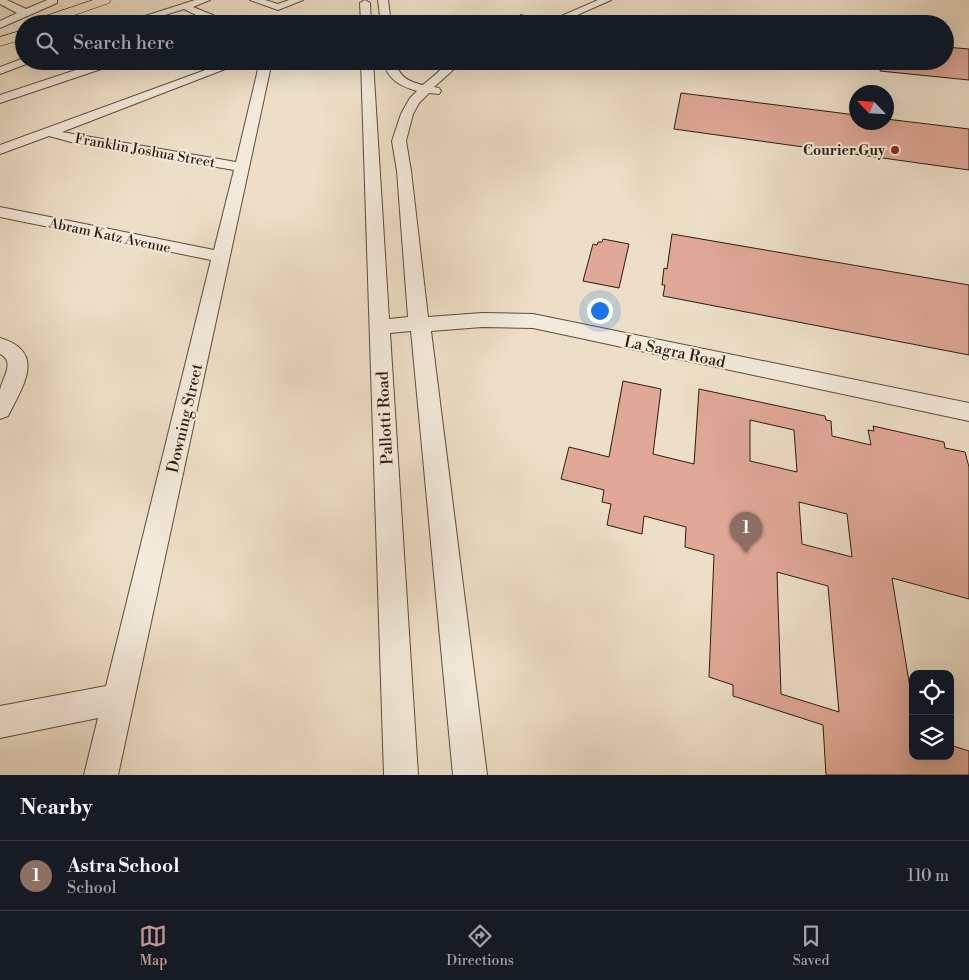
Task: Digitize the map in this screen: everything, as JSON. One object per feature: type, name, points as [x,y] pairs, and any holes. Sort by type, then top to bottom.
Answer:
[{"type":"main road","points":[[62,15],[105,0]]},
{"type":"main road","points":[[80,15],[122,0]]},
{"type":"main road","points":[[0,36],[15,31]]},
{"type":"main road","points":[[0,42],[15,37]]},
{"type":"street","points":[[0,0],[25,13]]},
{"type":"street","points":[[21,15],[52,3],[52,0]]},
{"type":"street","points":[[154,15],[205,0]]},
{"type":"street","points":[[255,0],[277,11],[298,0]]},
{"type":"street","points":[[383,0],[385,15]]},
{"type":"street","points":[[558,15],[592,0]]},
{"type":"street","points":[[570,15],[606,0]]},
{"type":"street","points":[[365,3],[366,15]]},
{"type":"street","points":[[184,6],[205,15]]},
{"type":"street","points":[[0,25],[15,18]]},
{"type":"street","points":[[0,71],[15,65]]},
{"type":"street","points":[[0,99],[88,70]]},
{"type":"street","points":[[0,150],[217,70]]},
{"type":"street","name":"Downing Street","points":[[100,775],[264,70]]},
{"type":"street","name":"Pallotti Road","points":[[367,70],[401,775]]},
{"type":"street","points":[[391,70],[398,80],[411,86],[431,90]]},
{"type":"street","points":[[431,90],[450,70]]},
{"type":"street","points":[[457,70],[414,101],[407,114],[398,141],[402,159],[416,310],[420,324],[470,775]]},
{"type":"street","name":"Franklin Joshua Street","points":[[48,132],[72,138],[242,166]]},
{"type":"street","points":[[0,226],[8,213]]},
{"type":"street","name":"Abram Katz Avenue","points":[[8,213],[221,257]]},
{"type":"street","name":"La Sagra Road","points":[[379,328],[403,324],[506,319],[533,321],[969,412]]},
{"type":"street","points":[[0,345],[12,352],[18,359],[19,370],[0,410]]},
{"type":"street","points":[[0,722],[118,699]]},
{"type":"building","points":[[954,48],[969,49],[969,80],[880,71],[954,70]]},
{"type":"building","name":"Courier Guy","points":[[681,93],[849,114],[849,130],[894,130],[894,120],[969,129],[969,170],[674,129]]},
{"type":"building","points":[[672,234],[969,285],[969,355],[663,296],[665,285],[662,285],[664,268],[667,269]]},
{"type":"building","points":[[603,239],[629,244],[619,288],[583,281],[593,244],[597,245]]},
{"type":"building","points":[[623,381],[661,389],[653,454],[694,464],[699,389],[825,416],[826,420],[831,421],[832,436],[871,445],[868,430],[874,431],[873,426],[944,442],[945,448],[965,452],[969,467],[969,599],[892,578],[909,682],[909,760],[954,760],[954,746],[969,751],[969,775],[826,775],[823,725],[733,696],[733,685],[709,677],[714,555],[685,547],[686,527],[644,516],[642,534],[607,525],[611,504],[602,502],[604,490],[561,479],[569,447],[609,457]],"holes":[[[750,420],[794,430],[797,472],[750,461]],[[799,502],[847,514],[852,557],[802,544]],[[777,572],[828,586],[839,712],[781,694]]]},
{"type":"place","name":"Courier Guy","points":[[895,150]]},
{"type":"place","name":"Astra School","points":[[746,553]]}]
